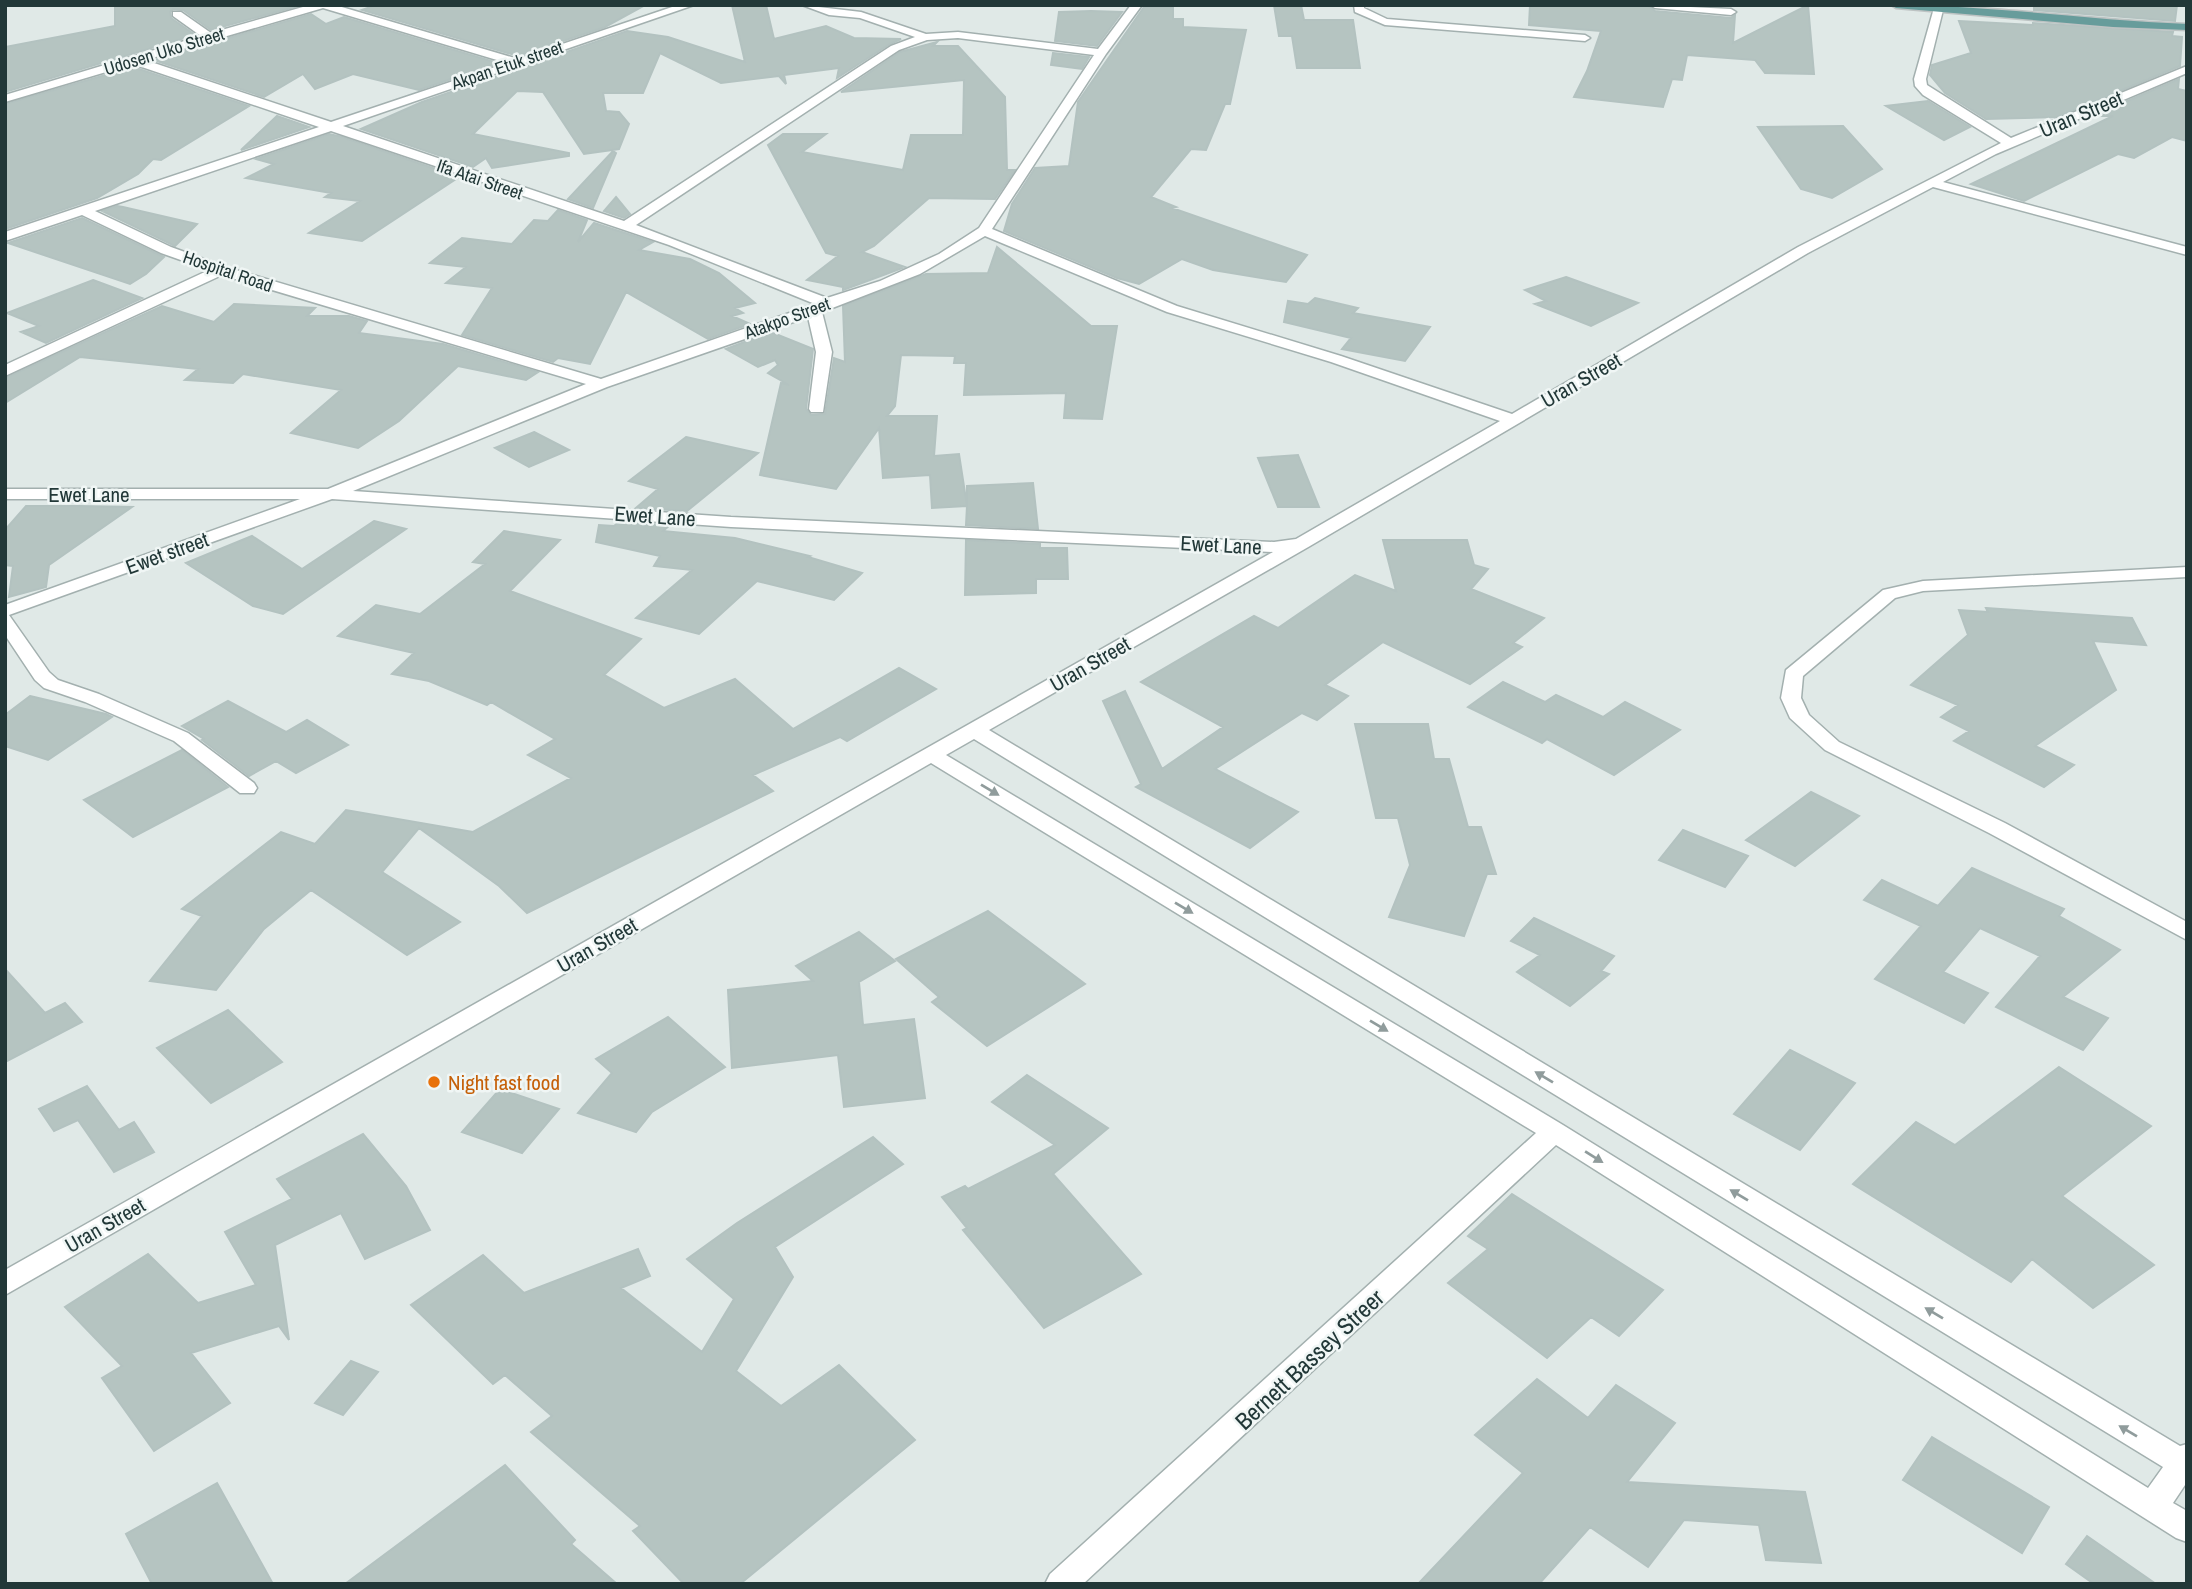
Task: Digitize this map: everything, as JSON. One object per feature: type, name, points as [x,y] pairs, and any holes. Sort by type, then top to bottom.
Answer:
[{"type":"main road","points":[[1896,5],[2187,25]]},
{"type":"street","points":[[323,5],[516,62]]},
{"type":"street","name":"Udosen Uko Street","points":[[5,99],[323,5]]},
{"type":"street","name":"Akpan Etuk street","points":[[5,237],[689,5]]},
{"type":"street","points":[[807,5],[829,12],[861,15],[925,37]]},
{"type":"street","name":"Atakpo Street","points":[[330,494],[601,384],[870,290],[963,246],[984,231],[1101,53],[1137,5]]},
{"type":"street","points":[[1359,5],[1359,10],[1365,14],[1385,22],[1585,38]]},
{"type":"street","points":[[1655,5],[1731,12]]},
{"type":"street","points":[[1939,8],[1920,79],[1921,86],[1927,93],[2010,143]]},
{"type":"street","points":[[177,14],[209,37]]},
{"type":"street","points":[[625,226],[895,48],[925,37],[958,35],[1101,53]]},
{"type":"street","name":"Ifa Atai Street","points":[[133,60],[674,242],[820,306]]},
{"type":"street","name":"Uran Street","points":[[5,1284],[137,1206],[1304,542],[1804,250],[1930,182],[2010,143],[2187,69]]},
{"type":"street","points":[[1930,182],[2187,251]]},
{"type":"street","name":"Hospital Road","points":[[84,211],[166,250],[221,270],[601,384]]},
{"type":"street","points":[[984,231],[1172,309],[1336,359],[1514,420]]},
{"type":"street","points":[[5,371],[221,270]]},
{"type":"street","points":[[817,410],[824,352],[820,306]]},
{"type":"street","name":"Ewet Lane","points":[[5,494],[330,494],[773,524],[1274,547],[1304,542]]},
{"type":"street","name":"Ewet street","points":[[5,611],[330,494]]},
{"type":"street","points":[[2187,572],[1923,586],[1889,594],[1793,674],[1791,698],[1800,718],[1832,746],[1997,828],[2187,932]]},
{"type":"street","points":[[5,620],[42,676],[51,684],[92,698],[181,737],[247,788]]},
{"type":"street","points":[[974,730],[2185,1462],[2153,1506]]},
{"type":"street","points":[[932,755],[1554,1132],[2187,1528]]},
{"type":"street","name":"Bernett Bassey Streer","points":[[1062,1584],[1554,1132]]},
{"type":"building","points":[[115,5],[298,6],[211,30],[183,10],[173,9],[170,12],[171,18],[195,35],[5,92],[5,47],[115,26]]},
{"type":"building","points":[[376,5],[645,5],[605,27],[518,56],[362,10]]},
{"type":"building","points":[[732,5],[766,5],[774,39],[826,26],[854,38],[901,39],[837,78],[839,68],[784,75],[786,84],[779,76],[721,83],[660,53],[643,93],[603,93],[606,111],[619,112],[629,124],[619,149],[584,154],[543,92],[517,91],[473,134],[569,153],[569,156],[492,168],[486,158],[473,167],[361,129],[422,102],[627,31],[668,37],[745,62]]},
{"type":"building","points":[[1274,5],[1301,5],[1304,20],[1353,20],[1360,68],[1297,68],[1292,36],[1279,36]]},
{"type":"building","points":[[1530,5],[1647,5],[1655,11],[1731,18],[1735,15],[1733,43],[1808,5],[1814,74],[1765,73],[1755,60],[1687,55],[1682,80],[1672,79],[1663,107],[1574,97],[1587,71],[1601,31],[1529,25]]},
{"type":"building","points":[[2034,5],[2177,5],[2175,21],[2034,10]]},
{"type":"building","points":[[1144,7],[1173,7],[1173,19],[1183,19],[1183,27],[1246,30],[1230,104],[1225,104],[1206,150],[1191,149],[1151,197],[1176,207],[1172,208],[1307,255],[1286,282],[1213,270],[1182,259],[1139,284],[1117,278],[1004,231],[1012,204],[1035,168],[1069,166],[1078,102]]},
{"type":"building","points":[[1059,12],[1122,12],[1097,46],[1055,41]]},
{"type":"building","points":[[311,14],[326,24],[344,17],[498,63],[419,90],[353,74],[315,89],[303,74],[264,97],[154,60]]},
{"type":"building","points":[[1959,21],[2173,32],[2172,36],[2182,37],[2180,66],[2057,117],[1986,119],[1945,93],[1930,75],[1932,65],[1971,53]]},
{"type":"building","points":[[937,42],[933,46],[958,46],[1005,97],[1007,170],[1015,170],[995,199],[929,198],[874,246],[862,252],[905,267],[843,290],[843,287],[807,280],[838,256],[826,253],[768,145],[783,134],[826,134],[802,152],[903,170],[911,135],[963,135],[964,80],[841,92],[900,52]]},
{"type":"building","points":[[1053,53],[1089,57],[1082,69],[1051,65]]},
{"type":"building","points":[[133,67],[249,106],[161,160],[153,159],[138,174],[97,198],[5,229],[5,104]]},
{"type":"building","points":[[2179,79],[2178,89],[2187,91],[2187,141],[2172,137],[2134,158],[2118,154],[2024,201],[1971,184],[2113,116],[2092,116]]},
{"type":"building","points":[[1928,101],[1970,127],[1944,140],[1886,106]]},
{"type":"building","points":[[277,116],[309,127],[241,150]]},
{"type":"building","points":[[1843,126],[1882,169],[1832,198],[1801,189],[1758,127]]},
{"type":"building","points":[[329,134],[459,177],[362,241],[309,233],[360,201],[325,197],[331,193],[246,178],[274,164],[256,159]]},
{"type":"building","points":[[613,151],[616,153],[593,208],[568,199]]},
{"type":"building","points":[[616,197],[630,214],[624,218],[604,211]]},
{"type":"building","points":[[117,206],[197,224],[175,246],[102,211]]},
{"type":"building","points":[[558,210],[587,220],[578,242],[594,223],[653,242],[639,250],[690,259],[719,273],[755,303],[735,308],[743,313],[732,316],[750,324],[708,339],[626,292],[590,364],[558,358],[553,362],[462,335],[492,288],[446,283],[466,267],[430,263],[462,238],[512,244],[534,220],[548,221]]},
{"type":"building","points":[[82,218],[164,257],[146,274],[130,284],[8,243]]},
{"type":"building","points":[[997,247],[1091,326],[1117,326],[1102,419],[1064,418],[1066,393],[964,395],[966,363],[954,363],[955,356],[901,355],[895,406],[887,416],[937,416],[934,456],[959,454],[967,506],[932,508],[930,475],[883,478],[879,428],[836,489],[760,475],[781,383],[789,385],[768,373],[778,365],[775,360],[758,367],[726,349],[771,332],[813,349],[806,409],[811,415],[825,414],[834,358],[845,362],[843,306],[926,274],[988,273]]},
{"type":"building","points":[[1566,277],[1638,303],[1591,326],[1535,304],[1546,301],[1525,290]]},
{"type":"building","points":[[93,280],[142,298],[46,343],[21,332],[39,326],[7,313]]},
{"type":"building","points":[[1315,298],[1358,308],[1353,313],[1430,327],[1405,361],[1342,349],[1351,338],[1284,322],[1288,301],[1308,304]]},
{"type":"building","points":[[234,304],[315,308],[307,316],[349,316],[367,321],[359,333],[443,344],[538,372],[526,380],[458,366],[399,421],[358,448],[291,433],[341,390],[243,374],[233,383],[185,380],[198,369],[80,357],[5,403],[5,378],[162,306],[214,322]]},
{"type":"building","points":[[534,432],[569,450],[529,467],[495,448]]},
{"type":"building","points":[[686,437],[758,453],[687,511],[636,508],[658,489],[629,481]]},
{"type":"building","points":[[1298,455],[1319,507],[1278,507],[1258,458]]},
{"type":"building","points":[[1033,483],[1038,529],[966,525],[967,486]]},
{"type":"building","points":[[26,506],[132,507],[49,565],[46,587],[9,597],[13,566],[5,565],[5,530]]},
{"type":"building","points":[[374,521],[406,529],[283,614],[253,606],[186,563],[252,536],[302,569]]},
{"type":"building","points":[[619,522],[670,525],[663,531],[735,538],[810,556],[808,557],[862,573],[834,600],[757,581],[699,634],[636,618],[692,570],[654,566],[660,556],[596,542],[599,525],[614,526]]},
{"type":"building","points":[[504,531],[560,540],[510,591],[641,639],[604,675],[664,708],[735,679],[793,729],[899,668],[936,689],[847,741],[840,737],[753,775],[773,791],[527,913],[499,886],[419,828],[382,872],[460,922],[407,955],[311,890],[264,929],[216,990],[150,981],[202,916],[182,909],[281,832],[315,844],[346,810],[473,832],[571,778],[528,755],[555,739],[491,702],[487,705],[429,681],[392,674],[414,653],[338,636],[376,605],[420,614],[485,564],[473,562]]},
{"type":"building","points":[[966,540],[1040,544],[1040,548],[1067,548],[1068,579],[1036,579],[1036,593],[965,595]]},
{"type":"building","points":[[1383,540],[1467,540],[1474,565],[1488,569],[1471,589],[1544,618],[1513,643],[1522,647],[1470,684],[1383,642],[1325,685],[1348,696],[1317,720],[1302,713],[1215,769],[1298,812],[1250,848],[1136,787],[1141,784],[1103,701],[1125,691],[1162,769],[1223,727],[1141,682],[1254,616],[1278,628],[1355,575],[1396,591]]},
{"type":"building","points":[[1986,608],[2132,618],[2146,645],[2093,641],[2116,690],[2035,746],[2074,765],[2044,787],[1954,741],[1969,731],[1941,717],[1958,705],[1911,685],[1968,635],[1959,610],[1988,612]]},
{"type":"building","points":[[1503,682],[1545,702],[1556,695],[1603,717],[1625,702],[1680,730],[1614,775],[1547,739],[1542,743],[1468,707]]},
{"type":"building","points":[[30,696],[112,717],[48,760],[5,746],[5,715]]},
{"type":"building","points":[[228,701],[286,732],[307,720],[348,745],[296,773],[276,761],[249,776],[202,740],[204,739],[182,726]]},
{"type":"building","points":[[1355,724],[1428,724],[1434,759],[1449,759],[1468,827],[1481,827],[1496,874],[1487,874],[1464,936],[1389,917],[1410,865],[1398,818],[1376,818]]},
{"type":"building","points":[[182,750],[228,787],[133,837],[84,800]]},
{"type":"building","points":[[1811,792],[1859,816],[1795,866],[1746,840]]},
{"type":"building","points":[[1683,830],[1748,856],[1725,887],[1659,860]]},
{"type":"building","points":[[1972,868],[2064,909],[2059,916],[2120,950],[2063,997],[2108,1018],[2083,1050],[1996,1007],[2040,956],[1980,928],[1943,972],[1988,993],[1964,1023],[1875,979],[1921,926],[1864,900],[1882,880],[1938,906]]},
{"type":"building","points":[[988,911],[1085,984],[987,1046],[932,1002],[939,997],[896,959]]},
{"type":"building","points":[[1534,918],[1614,956],[1601,971],[1609,974],[1570,1006],[1517,972],[1540,955],[1511,941]]},
{"type":"building","points":[[859,932],[895,961],[859,982],[863,1025],[914,1019],[925,1098],[844,1107],[838,1055],[732,1068],[728,990],[813,981],[796,966]]},
{"type":"building","points":[[5,969],[45,1013],[65,1003],[82,1022],[5,1062]]},
{"type":"building","points":[[228,1010],[282,1062],[211,1103],[157,1048]]},
{"type":"building","points":[[668,1017],[725,1067],[652,1112],[636,1132],[578,1113],[612,1073],[596,1059]]},
{"type":"building","points":[[1790,1050],[1855,1083],[1800,1150],[1734,1114]]},
{"type":"building","points":[[2059,1067],[2151,1126],[2062,1196],[2154,1265],[2093,1308],[2032,1259],[2011,1282],[1853,1184],[1916,1122],[1955,1145]]},
{"type":"building","points":[[1027,1075],[1108,1128],[1053,1174],[1141,1274],[1044,1328],[963,1230],[967,1228],[942,1197],[965,1186],[968,1189],[1055,1145],[992,1102]]},
{"type":"building","points":[[87,1086],[119,1130],[134,1122],[154,1152],[114,1172],[78,1120],[54,1131],[39,1109]]},
{"type":"building","points":[[500,1089],[559,1109],[522,1153],[462,1132]]},
{"type":"building","points":[[363,1134],[406,1186],[430,1230],[365,1259],[341,1213],[275,1245],[289,1340],[279,1326],[191,1353],[230,1403],[154,1451],[102,1378],[122,1366],[65,1307],[148,1254],[198,1303],[256,1285],[225,1232],[292,1199],[277,1179]]},
{"type":"building","points":[[873,1137],[903,1164],[775,1247],[793,1277],[736,1371],[781,1406],[839,1365],[915,1440],[740,1584],[684,1584],[633,1531],[640,1526],[531,1432],[552,1416],[505,1375],[493,1384],[411,1305],[483,1255],[524,1293],[638,1249],[650,1276],[621,1288],[702,1352],[734,1299],[687,1259],[737,1223]]},
{"type":"building","points":[[1512,1194],[1663,1290],[1619,1336],[1591,1317],[1547,1358],[1448,1283],[1488,1249],[1468,1236]]},
{"type":"building","points":[[351,1361],[378,1372],[343,1415],[315,1403]]},
{"type":"building","points":[[1537,1379],[1588,1418],[1616,1385],[1675,1423],[1627,1482],[1805,1492],[1821,1563],[1766,1560],[1759,1525],[1684,1520],[1648,1567],[1590,1527],[1539,1584],[1418,1584],[1523,1473],[1475,1435]]},
{"type":"building","points":[[1932,1437],[2049,1507],[2022,1553],[1903,1480]]},
{"type":"building","points":[[505,1465],[575,1540],[571,1544],[617,1584],[345,1584]]},
{"type":"building","points":[[217,1483],[273,1584],[152,1584],[126,1534]]},
{"type":"building","points":[[2087,1536],[2156,1584],[2094,1584],[2066,1564]]},
{"type":"place","name":"Night fast food","points":[[434,1082]]}]
